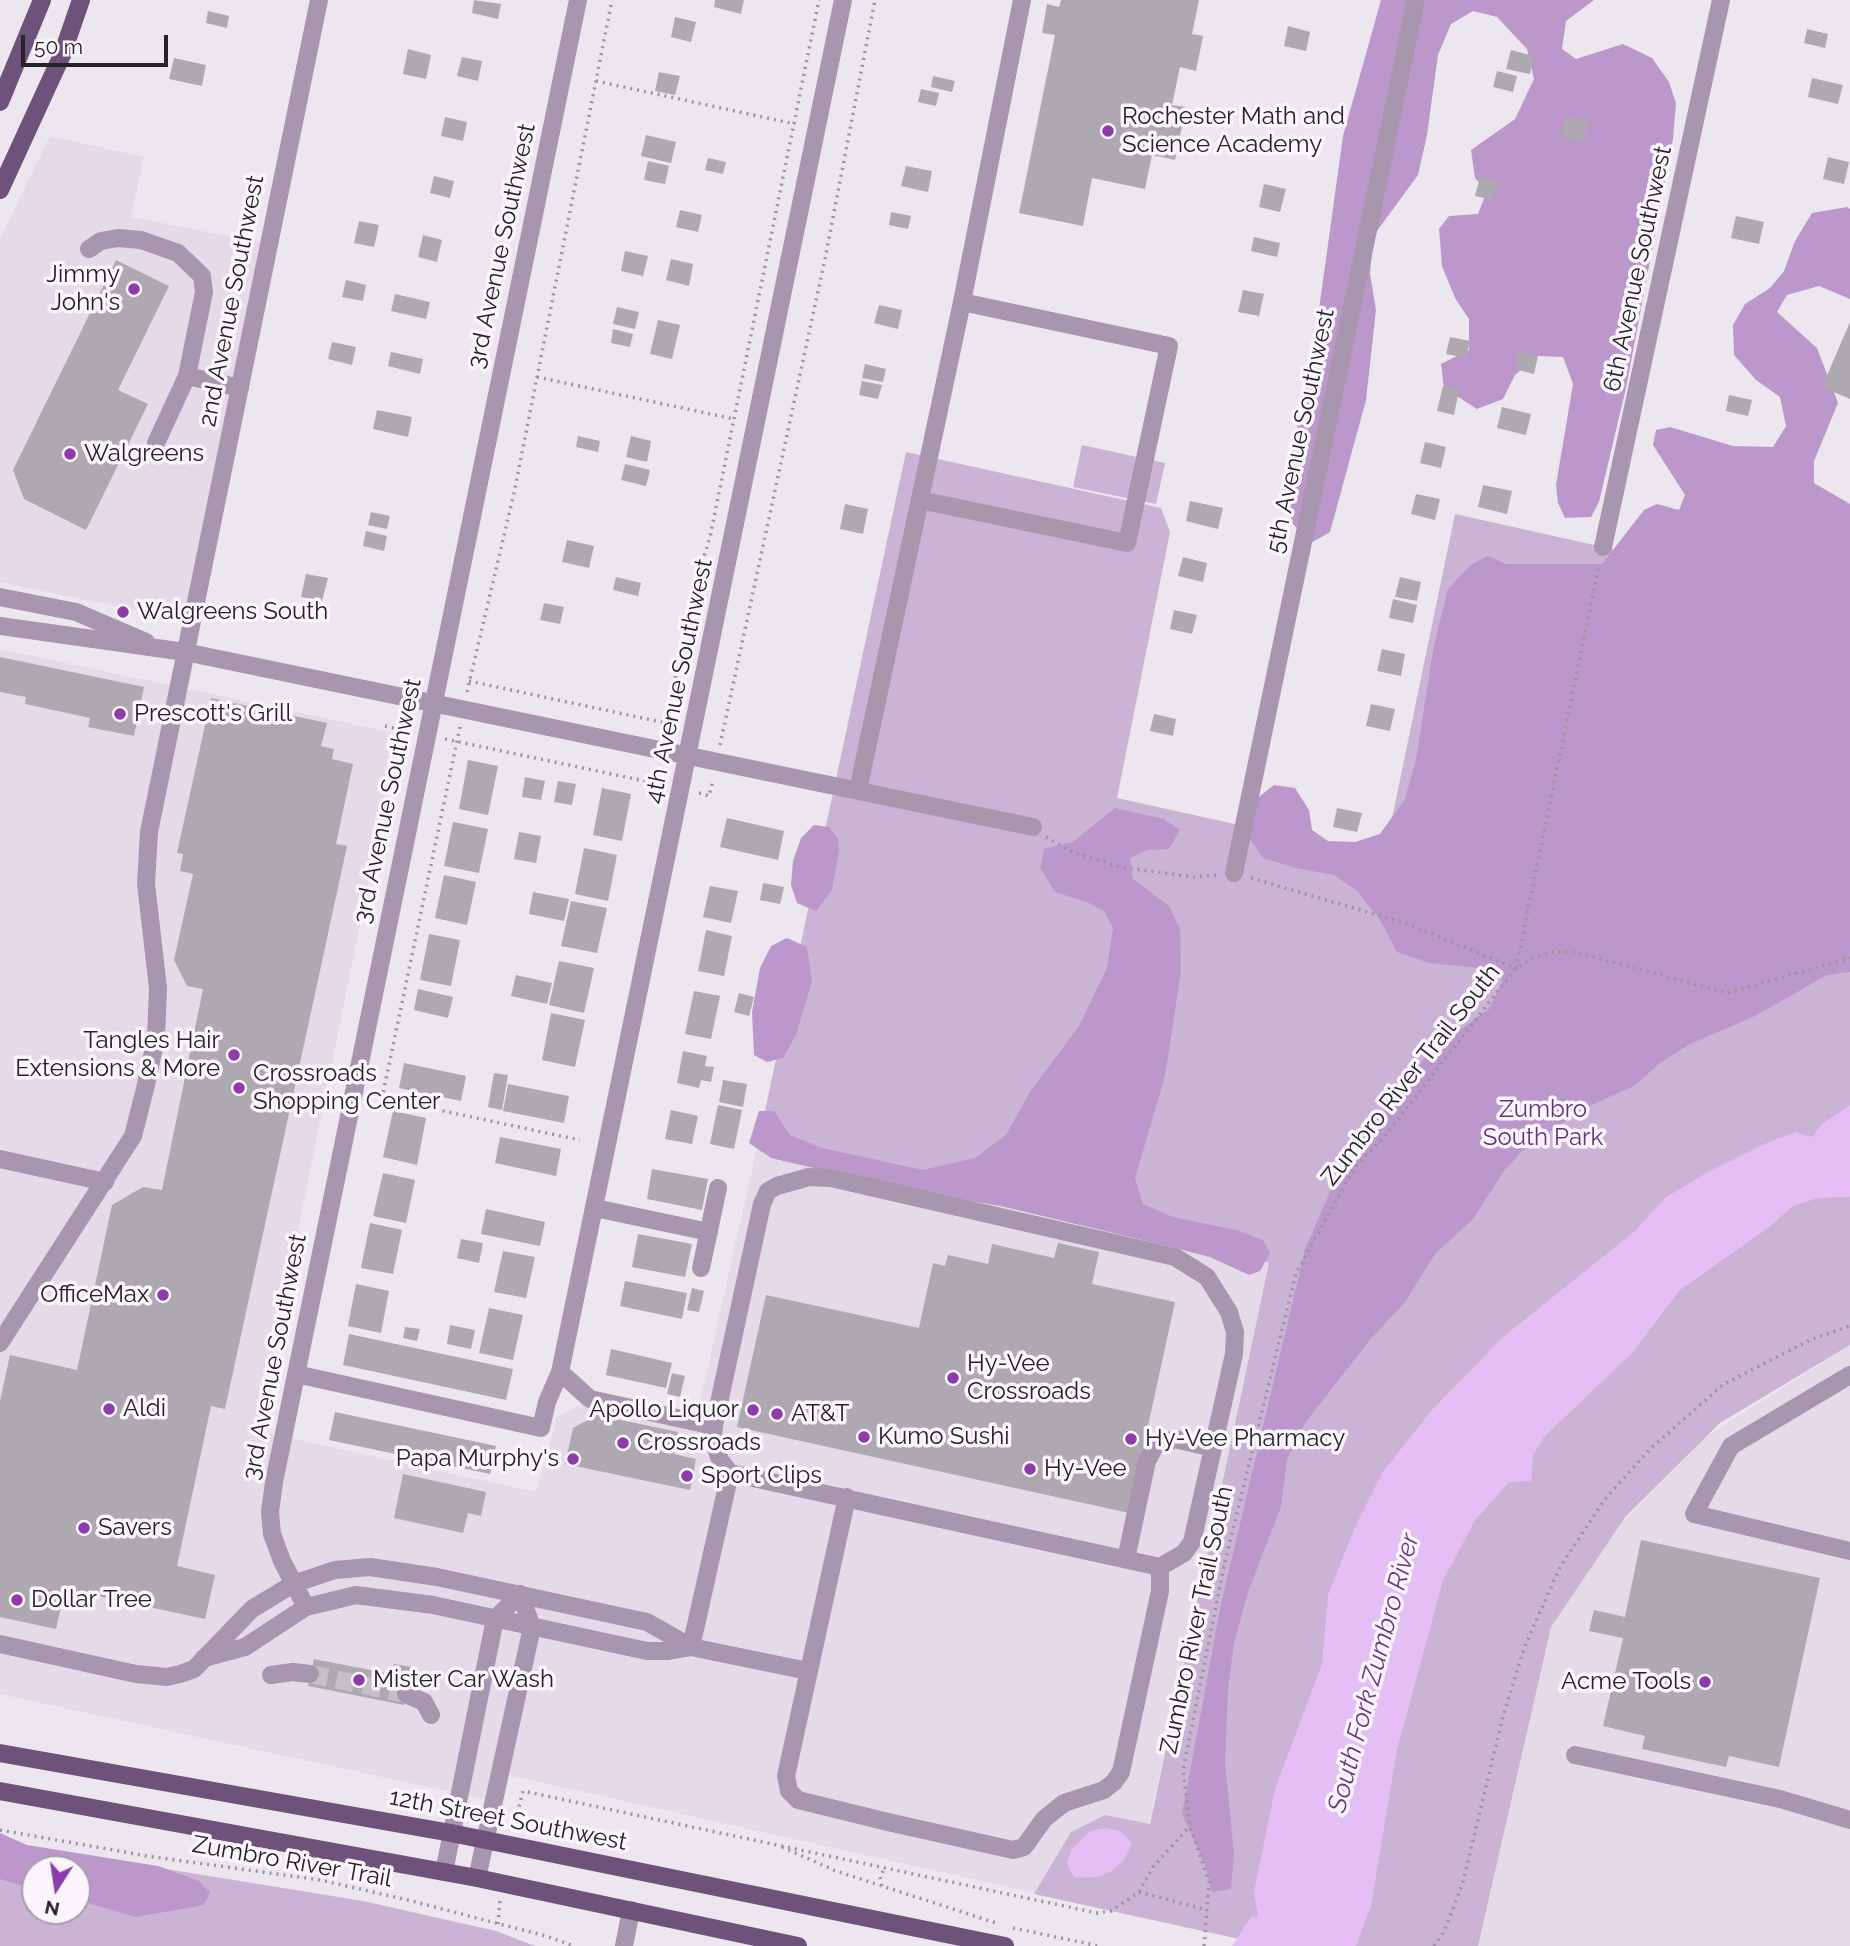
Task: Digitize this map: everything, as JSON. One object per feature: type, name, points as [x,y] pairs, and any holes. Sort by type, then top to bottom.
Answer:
[{"type":"main road","points":[[0,102],[41,0]]},
{"type":"main road","points":[[0,190],[62,55],[81,0]]},
{"type":"main road","name":"12th Street Southwest","points":[[0,1753],[451,1832],[1004,1946]]},
{"type":"main road","points":[[0,1791],[477,1878],[798,1946]]},
{"type":"street","name":"2nd Avenue Southwest","points":[[0,1343],[133,1136],[156,1038],[158,988],[146,884],[149,832],[319,0]]},
{"type":"street","name":"3rd Avenue Southwest","points":[[306,1607],[278,1552],[270,1512],[578,0]]},
{"type":"street","name":"4th Avenue Southwest","points":[[296,1374],[541,1428],[547,1402],[560,1372],[843,0]]},
{"type":"street","points":[[858,790],[962,302],[1022,0]]},
{"type":"street","name":"5th Avenue Southwest","points":[[1234,873],[1416,0]]},
{"type":"street","name":"6th Avenue Southwest","points":[[1603,547],[1721,0]]},
{"type":"street","points":[[89,249],[101,240],[141,240],[178,253],[202,276],[204,292],[187,376],[156,443]]},
{"type":"street","points":[[920,500],[1127,542],[1169,346],[962,302]]},
{"type":"street","points":[[187,376],[240,388]]},
{"type":"street","points":[[0,597],[87,616],[159,647]]},
{"type":"street","points":[[0,626],[65,638],[185,652],[1033,827]]},
{"type":"street","points":[[0,1159],[105,1182]]},
{"type":"street","points":[[809,1177],[831,1178],[1175,1257],[1194,1266],[1220,1293],[1235,1332],[1234,1354],[1213,1448],[1192,1542],[1176,1560],[1160,1567],[730,1473],[720,1460],[713,1438],[714,1426],[762,1204],[768,1191],[809,1177]]},
{"type":"street","points":[[701,1268],[718,1188]]},
{"type":"street","points":[[594,1208],[709,1232]]},
{"type":"street","points":[[560,1372],[590,1399],[714,1426]]},
{"type":"street","points":[[1850,1375],[1731,1446],[1694,1514],[1850,1550]]},
{"type":"street","points":[[1126,1559],[1147,1461],[1155,1446],[1175,1439],[1213,1448]]},
{"type":"street","points":[[691,1647],[730,1473]]},
{"type":"street","points":[[847,1497],[786,1776],[789,1791],[798,1800],[1013,1850],[1024,1847],[1044,1819],[1064,1803],[1104,1790],[1121,1772],[1160,1591],[1160,1567]]},
{"type":"street","points":[[0,1644],[136,1674],[167,1677],[194,1669],[252,1609],[293,1584],[335,1570],[370,1567],[520,1594],[647,1622],[691,1647],[808,1671]]},
{"type":"street","points":[[444,1872],[495,1619],[520,1594]]},
{"type":"street","points":[[477,1878],[532,1627],[520,1594]]},
{"type":"street","points":[[204,1658],[245,1647],[306,1607],[346,1596],[373,1596],[646,1651],[691,1647]]},
{"type":"street","points":[[271,1675],[293,1672],[310,1674]]},
{"type":"street","points":[[406,1694],[424,1702],[431,1715]]},
{"type":"street","points":[[1575,1755],[1780,1799],[1826,1815],[1850,1820]]},
{"type":"street","points":[[624,1946],[631,1910]]},
{"type":"path","points":[[580,1140],[382,1098],[469,681],[514,493],[612,0]]},
{"type":"path","points":[[469,681],[667,723],[691,598],[710,537],[819,0]]},
{"type":"path","points":[[722,735],[825,259],[875,0]]},
{"type":"path","points":[[596,81],[795,124]]},
{"type":"path","points":[[537,377],[734,419]]},
{"type":"path","points":[[1033,827],[1070,851],[1120,867],[1194,877],[1234,873],[1405,923],[1516,968],[1603,547]]},
{"type":"path","points":[[457,741],[655,783]]},
{"type":"path","name":"Zumbro River Trail South","points":[[1203,1946],[1209,1882],[1190,1826],[1183,1769],[1224,1566],[1296,1273],[1355,1167],[1385,1136],[1516,968],[1552,951],[1576,952],[1727,993],[1850,958]]},
{"type":"path","points":[[1434,1946],[1444,1932],[1463,1882],[1502,1720],[1524,1648],[1560,1567],[1598,1510],[1649,1450],[1724,1384],[1812,1339],[1850,1326]]},
{"type":"path","points":[[523,1791],[1097,1913],[1111,1911],[1139,1892],[1153,1867],[1190,1826]]},
{"type":"path","name":"Zumbro River Trail","points":[[0,1830],[147,1856],[320,1880],[408,1900],[546,1936],[574,1946]]},
{"type":"path","points":[[774,1844],[836,1871],[1014,1928],[1099,1946]]},
{"type":"path","points":[[882,1886],[880,1877],[884,1869]]},
{"type":"path","points":[[1139,1892],[1207,1910]]},
{"type":"shaded area","points":[[50,136],[144,157],[131,217],[267,244],[191,622],[0,582],[0,238]]},
{"type":"shaded area","points":[[0,649],[390,732],[390,777],[257,1431],[536,1492],[557,1417],[590,1399],[696,1421],[757,1148],[1269,1263],[1149,1824],[1105,1815],[1071,1832],[1035,1893],[499,1773],[493,1801],[0,1694]]},
{"type":"shaded area","points":[[1850,1345],[1850,1946],[1478,1946],[1550,1626],[1621,1523],[1704,1438]]},
{"type":"green space","points":[[1381,0],[1594,0],[1566,21],[1562,49],[1576,59],[1623,44],[1652,58],[1669,82],[1676,103],[1673,139],[1626,388],[1599,502],[1591,517],[1565,518],[1558,503],[1556,485],[1573,384],[1563,357],[1538,356],[1515,375],[1503,399],[1477,409],[1444,388],[1441,364],[1469,350],[1469,319],[1455,298],[1442,266],[1439,229],[1449,216],[1478,214],[1487,191],[1475,178],[1471,150],[1515,119],[1534,79],[1527,49],[1497,17],[1473,11],[1451,24],[1438,55],[1427,135],[1418,175],[1374,235],[1370,273],[1376,310],[1366,400],[1330,532],[1311,543],[1293,524],[1283,498],[1316,331],[1343,136]]},
{"type":"green space","points":[[1847,207],[1850,209],[1850,299],[1819,286],[1787,295],[1777,312],[1817,348],[1838,403],[1814,461],[1814,483],[1850,504],[1850,972],[1827,975],[1755,1016],[1690,1044],[1660,1063],[1634,1086],[1587,1107],[1522,1151],[1504,1171],[1473,1219],[1435,1254],[1405,1302],[1369,1341],[1305,1423],[1287,1459],[1281,1507],[1248,1592],[1234,1643],[1228,1690],[1225,1763],[1234,1854],[1231,1889],[1212,1892],[1205,1865],[1182,1814],[1221,1604],[1305,1249],[1342,1165],[1430,1051],[1489,1009],[1502,982],[1499,970],[1429,963],[1397,952],[1379,918],[1357,891],[1334,875],[1295,868],[1263,858],[1248,836],[1255,800],[1274,785],[1295,788],[1309,810],[1312,830],[1328,841],[1355,842],[1380,834],[1405,799],[1416,759],[1434,645],[1448,589],[1472,564],[1488,556],[1506,564],[1602,564],[1644,510],[1657,504],[1679,510],[1685,495],[1653,445],[1656,430],[1670,427],[1733,446],[1773,447],[1786,426],[1780,397],[1756,380],[1734,355],[1733,325],[1745,304],[1770,288],[1784,271],[1795,241],[1812,213]]},
{"type":"green space","points":[[1082,445],[1165,463],[1156,504],[1073,487]]},
{"type":"green space","name":"Zumbro South Park","points":[[906,452],[1161,508],[1170,532],[1117,798],[1384,857],[1455,514],[1850,602],[1850,1345],[1720,1423],[1626,1516],[1551,1627],[1478,1946],[1271,1946],[1034,1894],[1071,1832],[1105,1815],[1150,1824],[1269,1263],[757,1148]]},
{"type":"green space","points":[[1115,808],[1164,819],[1180,830],[1169,849],[1147,850],[1130,858],[1133,879],[1169,906],[1180,929],[1181,971],[1165,1076],[1135,1178],[1143,1204],[1173,1217],[1240,1231],[1263,1240],[1270,1253],[1260,1271],[1249,1275],[1210,1257],[1159,1244],[1005,1207],[899,1188],[771,1158],[749,1143],[759,1111],[774,1111],[790,1135],[822,1148],[923,1170],[975,1158],[1006,1135],[1030,1092],[1079,1026],[1107,968],[1113,928],[1104,911],[1087,902],[1055,892],[1040,868],[1044,849],[1073,842]]},
{"type":"green space","points":[[814,825],[829,827],[838,839],[839,850],[832,890],[816,911],[797,903],[791,885],[793,861],[801,838]]},
{"type":"green space","points":[[787,938],[807,947],[812,981],[796,1035],[783,1058],[767,1062],[754,1055],[752,1012],[760,968],[771,946]]},
{"type":"green space","points":[[0,1833],[27,1845],[89,1855],[21,1855],[21,1886],[0,1879]]},
{"type":"green space","points":[[0,1842],[80,1855],[21,1855],[21,1925],[91,1925],[91,1857],[363,1901],[496,1931],[535,1946],[0,1946]]},
{"type":"green space","points":[[91,1855],[158,1866],[199,1881],[210,1892],[204,1905],[136,1917],[91,1904]]},
{"type":"water","name":"South Fork Zumbro River","points":[[1850,1105],[1850,1197],[1818,1198],[1793,1206],[1768,1228],[1680,1290],[1631,1354],[1544,1437],[1533,1455],[1531,1481],[1509,1482],[1476,1519],[1443,1580],[1397,1750],[1371,1906],[1356,1946],[1232,1946],[1251,1917],[1258,1916],[1254,1892],[1275,1789],[1322,1664],[1328,1595],[1355,1527],[1382,1473],[1431,1411],[1503,1337],[1635,1231],[1665,1198],[1706,1173],[1767,1143],[1795,1132],[1812,1137],[1823,1123]]},
{"type":"water","points":[[1106,1828],[1120,1831],[1132,1843],[1124,1860],[1112,1871],[1098,1877],[1074,1878],[1067,1864],[1071,1850],[1090,1831]]},
{"type":"building","points":[[474,0],[501,4],[498,19],[472,13]]},
{"type":"building","points":[[715,0],[744,0],[741,14],[714,7]]},
{"type":"building","name":"Rochester Math and Science Academy","points":[[1061,0],[1199,0],[1192,34],[1203,36],[1196,71],[1180,67],[1172,105],[1186,107],[1175,160],[1152,155],[1145,189],[1092,178],[1083,226],[1019,213],[1055,35],[1042,33],[1047,4],[1059,7]]},
{"type":"building","points":[[208,11],[229,16],[227,28],[206,23]]},
{"type":"building","points":[[675,17],[696,22],[691,42],[671,37]]},
{"type":"building","points":[[1288,26],[1310,32],[1306,51],[1284,46]]},
{"type":"building","points":[[1807,29],[1828,34],[1825,48],[1804,43]]},
{"type":"building","points":[[408,49],[431,55],[426,79],[403,74]]},
{"type":"building","points":[[1511,50],[1534,56],[1530,74],[1506,69]]},
{"type":"building","points":[[462,57],[482,61],[478,81],[457,76]]},
{"type":"building","points":[[174,58],[206,65],[202,86],[169,79]]},
{"type":"building","points":[[1497,71],[1517,76],[1513,92],[1493,87]]},
{"type":"building","points":[[659,72],[680,76],[675,95],[655,91]]},
{"type":"building","points":[[933,76],[955,81],[952,92],[931,87]]},
{"type":"building","points":[[1812,78],[1843,85],[1838,104],[1808,97]]},
{"type":"building","points":[[921,89],[939,93],[936,106],[918,102]]},
{"type":"building","points":[[1565,116],[1588,121],[1584,142],[1561,137]]},
{"type":"building","points":[[445,117],[467,122],[463,141],[441,136]]},
{"type":"building","points":[[646,135],[676,142],[671,163],[641,156]]},
{"type":"building","points":[[1828,157],[1849,162],[1844,184],[1823,179]]},
{"type":"building","points":[[708,158],[726,162],[723,174],[705,170]]},
{"type":"building","points":[[648,161],[669,166],[665,184],[644,180]]},
{"type":"building","points":[[906,166],[932,171],[928,192],[901,186]]},
{"type":"building","points":[[434,176],[454,181],[450,198],[430,193]]},
{"type":"building","points":[[1480,177],[1497,181],[1493,200],[1475,196]]},
{"type":"building","points":[[1264,184],[1286,189],[1280,212],[1259,207]]},
{"type":"building","points":[[680,210],[702,215],[698,232],[676,227]]},
{"type":"building","points":[[891,212],[911,216],[908,229],[889,225]]},
{"type":"building","points":[[1736,216],[1764,222],[1759,244],[1731,238]]},
{"type":"building","points":[[359,221],[379,225],[374,247],[354,243]]},
{"type":"building","points":[[423,235],[442,240],[437,262],[418,257]]},
{"type":"building","points":[[1254,237],[1280,243],[1277,257],[1251,251]]},
{"type":"building","points":[[625,251],[648,256],[643,276],[621,271]]},
{"type":"building","points":[[671,259],[693,264],[689,286],[666,280]]},
{"type":"building","points":[[116,260],[169,286],[118,390],[148,404],[86,530],[24,499],[13,470]]},
{"type":"building","points":[[346,280],[366,285],[363,301],[342,297]]},
{"type":"building","points":[[1243,290],[1264,294],[1259,316],[1238,312]]},
{"type":"building","points":[[395,294],[430,302],[426,319],[391,311]]},
{"type":"building","points":[[879,305],[902,310],[898,329],[874,323]]},
{"type":"building","points":[[617,307],[639,312],[635,329],[613,324]]},
{"type":"building","points":[[658,320],[680,325],[672,359],[650,354]]},
{"type":"building","points":[[1850,322],[1850,399],[1822,387]]},
{"type":"building","points":[[613,329],[633,334],[630,347],[611,343]]},
{"type":"building","points":[[1450,337],[1470,341],[1466,358],[1446,354]]},
{"type":"building","points":[[332,342],[356,347],[352,365],[328,359]]},
{"type":"building","points":[[1519,351],[1538,356],[1534,374],[1515,369]]},
{"type":"building","points":[[391,352],[423,359],[420,374],[388,366]]},
{"type":"building","points":[[865,364],[886,369],[883,382],[862,378]]},
{"type":"building","points":[[862,381],[882,385],[878,399],[859,395]]},
{"type":"building","points":[[1443,386],[1459,390],[1454,415],[1437,411]]},
{"type":"building","points":[[1729,395],[1752,400],[1748,416],[1726,411]]},
{"type":"building","points":[[1502,407],[1531,414],[1526,435],[1497,428]]},
{"type":"building","points":[[377,410],[412,417],[408,437],[373,429]]},
{"type":"building","points":[[578,436],[600,441],[598,452],[576,447]]},
{"type":"building","points":[[631,436],[651,441],[647,462],[626,457]]},
{"type":"building","points":[[1425,442],[1446,447],[1441,468],[1420,463]]},
{"type":"building","points":[[625,464],[650,470],[646,486],[621,480]]},
{"type":"building","points":[[1483,485],[1512,491],[1507,514],[1478,507]]},
{"type":"building","points":[[1416,494],[1440,499],[1435,520],[1411,514]]},
{"type":"building","points":[[1190,501],[1223,508],[1218,529],[1186,521]]},
{"type":"building","points":[[845,504],[868,509],[863,534],[840,529]]},
{"type":"building","points":[[371,512],[390,516],[387,529],[368,525]]},
{"type":"building","points":[[366,531],[387,536],[384,551],[363,546]]},
{"type":"building","points":[[567,540],[594,546],[589,568],[562,562]]},
{"type":"building","points":[[1183,557],[1207,563],[1203,582],[1178,576]]},
{"type":"building","points":[[306,574],[328,578],[322,601],[301,597]]},
{"type":"building","points":[[616,577],[641,583],[638,596],[613,590]]},
{"type":"building","points":[[1400,577],[1421,582],[1417,601],[1395,597]]},
{"type":"building","points":[[1393,599],[1417,605],[1413,623],[1389,618]]},
{"type":"building","points":[[544,603],[564,607],[560,624],[540,620]]},
{"type":"building","points":[[1174,610],[1197,615],[1192,634],[1170,629]]},
{"type":"building","points":[[1382,649],[1405,654],[1401,676],[1377,671]]},
{"type":"building","points":[[0,657],[144,687],[134,736],[88,727],[90,718],[25,704],[26,697],[0,692]]},
{"type":"building","name":"Crossroads Shopping Center","points":[[211,698],[327,723],[321,746],[334,749],[332,759],[353,764],[336,844],[347,846],[225,1409],[211,1406],[177,1566],[215,1575],[205,1619],[65,1589],[56,1629],[0,1617],[0,1401],[10,1355],[77,1370],[112,1205],[143,1187],[162,1190],[203,989],[187,986],[174,960],[193,874],[180,871],[183,854],[177,853]]},
{"type":"building","points":[[1371,704],[1395,709],[1390,731],[1366,726]]},
{"type":"building","points":[[1154,714],[1176,719],[1173,736],[1150,731]]},
{"type":"building","points":[[468,760],[498,766],[488,815],[459,809]]},
{"type":"building","points":[[525,777],[545,781],[541,800],[522,797]]},
{"type":"building","points":[[558,781],[576,784],[572,805],[554,802]]},
{"type":"building","points":[[602,788],[631,794],[622,841],[593,835]]},
{"type":"building","points":[[1337,808],[1362,813],[1357,832],[1333,827]]},
{"type":"building","points":[[727,818],[784,831],[778,860],[720,847]]},
{"type":"building","points":[[453,822],[488,829],[479,873],[444,866]]},
{"type":"building","points":[[519,832],[541,836],[536,863],[514,859]]},
{"type":"building","points":[[584,848],[617,855],[608,901],[575,894]]},
{"type":"building","points":[[444,875],[476,882],[467,925],[435,918]]},
{"type":"building","points":[[763,883],[784,887],[780,904],[760,900]]},
{"type":"building","points":[[710,886],[738,891],[731,923],[703,917]]},
{"type":"building","points":[[533,892],[569,899],[564,921],[529,914]]},
{"type":"building","points":[[571,901],[607,908],[597,953],[561,946]]},
{"type":"building","points":[[706,930],[732,936],[724,976],[698,971]]},
{"type":"building","points":[[429,934],[460,940],[451,986],[420,980]]},
{"type":"building","points":[[559,961],[594,968],[584,1013],[549,1005]]},
{"type":"building","points":[[516,975],[552,983],[547,1004],[511,996]]},
{"type":"building","points":[[418,989],[453,997],[448,1018],[414,1010]]},
{"type":"building","points":[[694,991],[720,996],[711,1039],[685,1034]]},
{"type":"building","points":[[739,993],[754,997],[749,1016],[734,1012]]},
{"type":"building","points":[[551,1013],[585,1020],[575,1067],[542,1060]]},
{"type":"building","points":[[683,1051],[707,1056],[705,1066],[714,1067],[711,1082],[701,1080],[699,1088],[677,1083]]},
{"type":"building","points":[[404,1063],[466,1076],[461,1101],[399,1088]]},
{"type":"building","points":[[494,1073],[508,1075],[502,1110],[488,1107]]},
{"type":"building","points":[[723,1080],[747,1084],[743,1107],[719,1102]]},
{"type":"building","points":[[508,1084],[569,1096],[564,1123],[503,1111]]},
{"type":"building","points":[[718,1105],[742,1110],[734,1149],[710,1144]]},
{"type":"building","points":[[671,1110],[698,1116],[692,1144],[665,1139]]},
{"type":"building","points":[[393,1111],[426,1118],[417,1165],[383,1157]]},
{"type":"building","points":[[500,1137],[561,1149],[556,1176],[495,1163]]},
{"type":"building","points":[[652,1169],[708,1179],[702,1210],[647,1199]]},
{"type":"building","points":[[383,1173],[415,1180],[406,1223],[373,1216]]},
{"type":"building","points":[[486,1209],[545,1222],[540,1246],[481,1234]]},
{"type":"building","points":[[370,1223],[402,1230],[393,1274],[361,1268]]},
{"type":"building","points":[[638,1234],[692,1244],[685,1277],[632,1267]]},
{"type":"building","points":[[461,1239],[483,1243],[479,1263],[457,1258]]},
{"type":"building","name":"Hy-Vee Crossroads","points":[[1058,1243],[1099,1252],[1092,1284],[1175,1302],[1129,1513],[737,1427],[766,1295],[919,1328],[933,1263],[945,1266],[948,1255],[988,1264],[992,1244],[1054,1258]]},
{"type":"building","points":[[503,1251],[535,1257],[526,1298],[494,1292]]},
{"type":"building","points":[[625,1281],[687,1293],[682,1319],[620,1306]]},
{"type":"building","points":[[356,1284],[389,1291],[381,1333],[348,1326]]},
{"type":"building","points":[[692,1288],[704,1291],[699,1312],[687,1310]]},
{"type":"building","points":[[489,1308],[523,1315],[513,1360],[479,1353]]},
{"type":"building","points":[[450,1325],[475,1330],[471,1349],[447,1344]]},
{"type":"building","points":[[405,1327],[420,1329],[417,1341],[403,1338]]},
{"type":"building","points":[[349,1334],[513,1369],[506,1400],[343,1365]]},
{"type":"building","points":[[611,1349],[672,1363],[666,1388],[606,1375]]},
{"type":"building","points":[[672,1373],[685,1376],[680,1397],[667,1394]]},
{"type":"building","points":[[335,1412],[496,1446],[490,1474],[329,1440]]},
{"type":"building","name":"Crossroads","points":[[597,1415],[678,1432],[674,1454],[696,1459],[690,1490],[565,1464],[573,1428]]},
{"type":"building","points":[[403,1474],[486,1492],[481,1516],[468,1513],[463,1533],[394,1518]]},
{"type":"building","name":"Acme Tools","points":[[1641,1540],[1820,1578],[1779,1767],[1729,1756],[1726,1767],[1642,1749],[1645,1736],[1603,1726],[1623,1638],[1589,1631],[1594,1610],[1625,1617]]},
{"type":"building","name":"Mister Car Wash","points":[[314,1659],[391,1674],[394,1664],[412,1667],[404,1705],[308,1686]]},
{"type":"tunnel","points":[[310,1674],[406,1694]]},
{"type":"place","name":"Rochester Math and Science Academy","points":[[1108,131]]},
{"type":"place","name":"Jimmy John's","points":[[134,289]]},
{"type":"place","name":"Walgreens","points":[[70,454]]},
{"type":"place","name":"Walgreens South","points":[[123,612]]},
{"type":"place","name":"Prescott's Grill","points":[[120,714]]},
{"type":"place","name":"Tangles Hair Extensions & More","points":[[234,1055]]},
{"type":"place","name":"Crossroads Shopping Center","points":[[239,1088]]},
{"type":"place","name":"OfficeMax","points":[[163,1295]]},
{"type":"place","name":"Hy-Vee Crossroads","points":[[953,1378]]},
{"type":"place","name":"Aldi","points":[[109,1409]]},
{"type":"place","name":"Apollo Liquor","points":[[753,1410]]},
{"type":"place","name":"AT&T","points":[[777,1414]]},
{"type":"place","name":"Kumo Sushi","points":[[864,1437]]},
{"type":"place","name":"Hy-Vee Pharmacy","points":[[1131,1439]]},
{"type":"place","name":"Crossroads","points":[[623,1443]]},
{"type":"place","name":"Papa Murphy's","points":[[573,1459]]},
{"type":"place","name":"Hy-Vee","points":[[1030,1469]]},
{"type":"place","name":"Sport Clips","points":[[687,1476]]},
{"type":"place","name":"Savers","points":[[84,1528]]},
{"type":"place","name":"Dollar Tree","points":[[17,1600]]},
{"type":"place","name":"Mister Car Wash","points":[[359,1680]]},
{"type":"place","name":"Acme Tools","points":[[1705,1682]]}]
